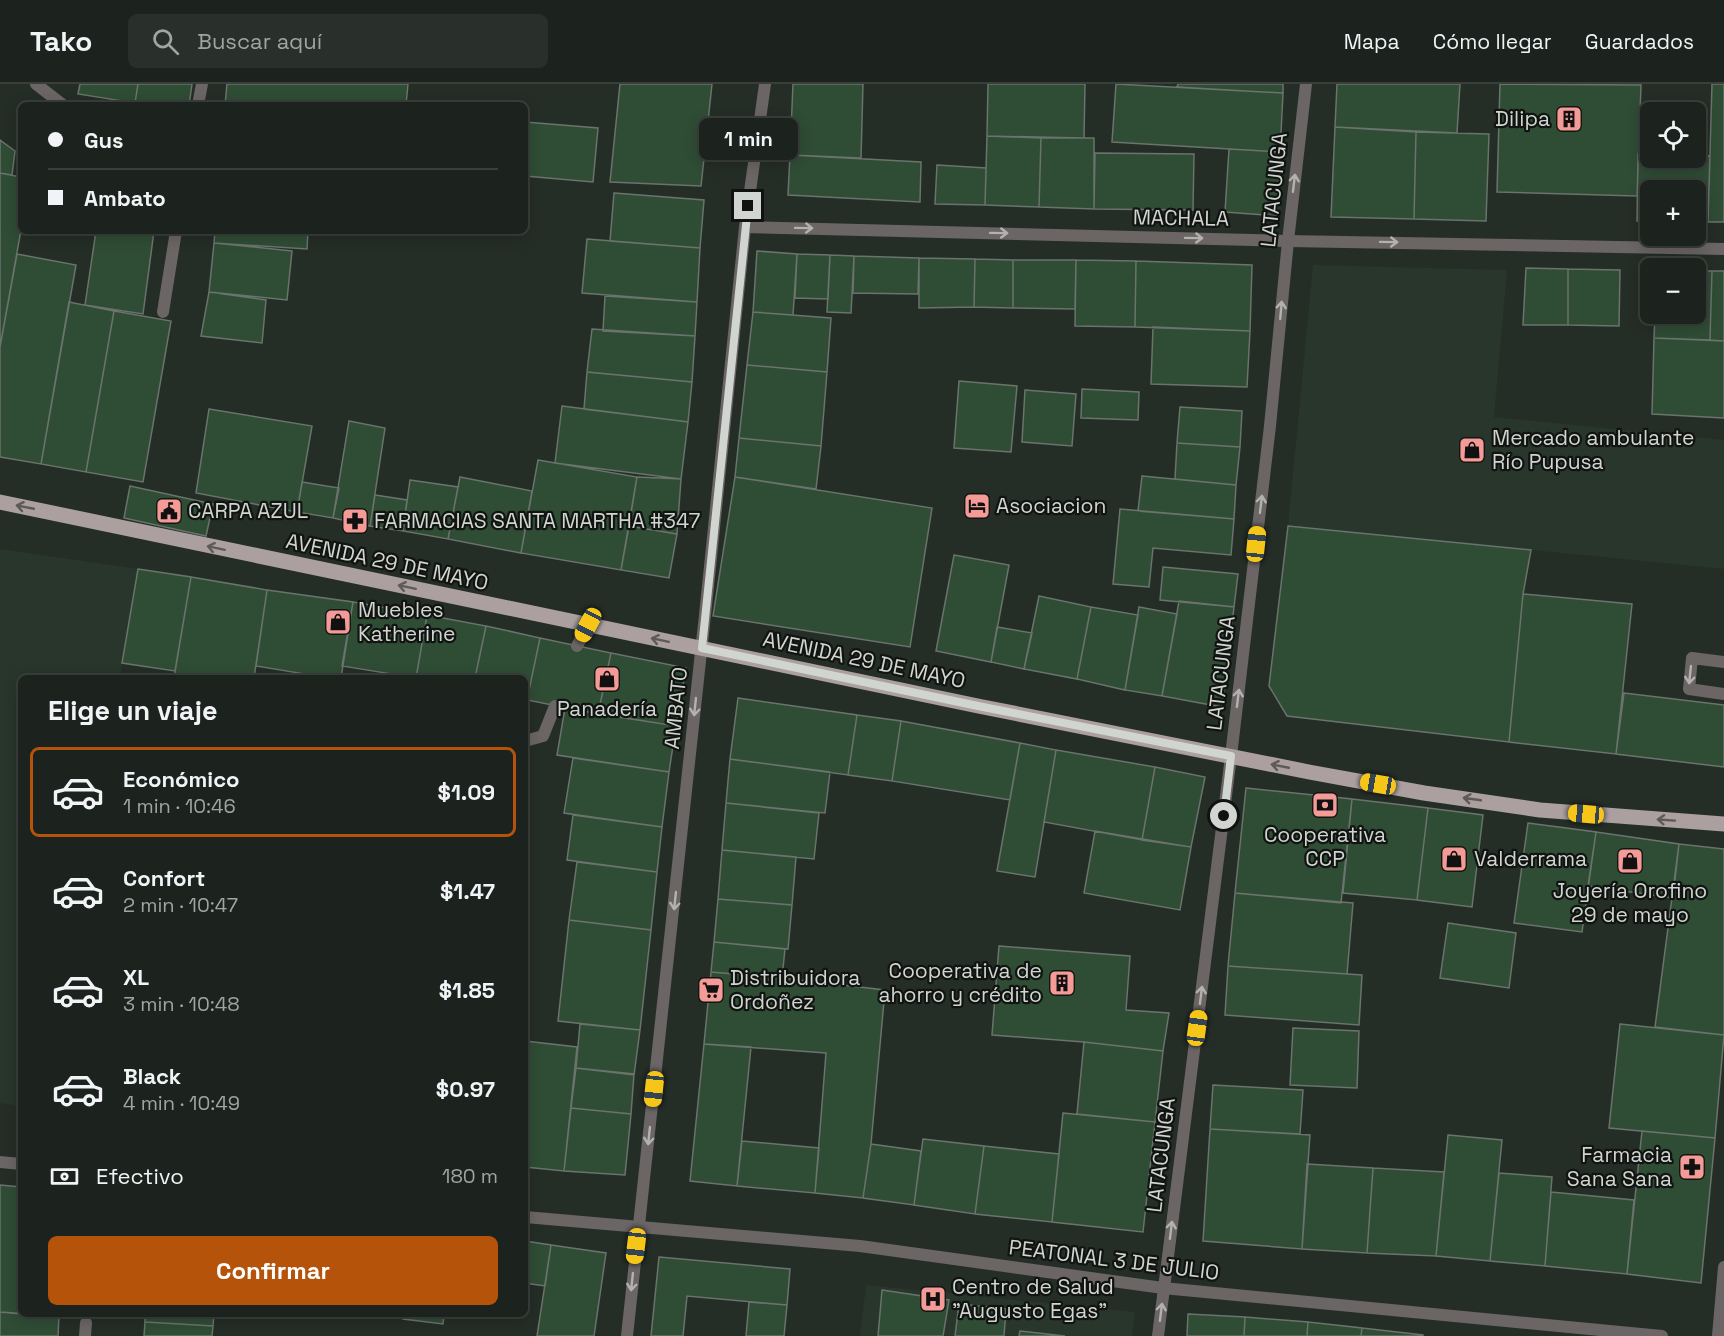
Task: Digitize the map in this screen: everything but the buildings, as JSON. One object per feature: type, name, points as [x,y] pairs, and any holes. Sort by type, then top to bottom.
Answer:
[{"type":"main road","name":"AVENIDA 29 DE MAYO","points":[[0,502],[978,706],[1425,793],[1540,810],[1724,824]]},
{"type":"street","points":[[36,84],[59,102]]},
{"type":"street","points":[[199,102],[202,84]]},
{"type":"street","name":"AMBATO","points":[[627,1336],[745,227],[765,84]]},
{"type":"street","name":"LATACUNGA","points":[[1158,1336],[1231,756],[1270,426],[1306,84]]},
{"type":"street","name":"MACHALA","points":[[745,227],[1724,249]]},
{"type":"street","points":[[163,312],[176,234]]},
{"type":"street","points":[[577,646],[588,625]]},
{"type":"street","points":[[1724,663],[1692,658],[1689,689],[1724,694]]},
{"type":"street","points":[[528,740],[543,736],[555,706]]},
{"type":"street","points":[[0,1162],[18,1164]]},
{"type":"street","name":"PEATONAL 3 DE JULIO","points":[[528,1217],[860,1246],[1164,1288],[1662,1336]]},
{"type":"street","points":[[1718,1336],[1724,1267]]},
{"type":"shaded area","points":[[1313,265],[1507,270],[1494,417],[1724,440],[1724,569],[1288,526]]},
{"type":"shaded area","points":[[0,549],[138,569],[120,675],[18,675],[18,1106],[0,1103]]},
{"type":"shaded area","name":"Centro de Salud \"Augusto Egas\"","points":[[866,1285],[1135,1312],[1132,1336],[860,1336]]},
{"type":"place","name":"Dilipa","points":[[1569,119]]},
{"type":"place","name":"Mercado ambulante Río Pupusa","points":[[1472,450]]},
{"type":"place","name":"Asociacion","points":[[977,506]]},
{"type":"place","name":"CARPA AZUL","points":[[169,511]]},
{"type":"place","name":"FARMACIAS SANTA MARTHA #347","points":[[355,521]]},
{"type":"place","name":"Muebles Katherine","points":[[338,622]]},
{"type":"place","name":"Panadería","points":[[607,679]]},
{"type":"place","name":"Cooperativa CCP","points":[[1325,805]]},
{"type":"place","name":"Valderrama","points":[[1454,859]]},
{"type":"place","name":"Joyería Orofino 29 de mayo","points":[[1630,861]]},
{"type":"place","name":"Cooperativa de ahorro y crédito","points":[[1062,983]]},
{"type":"place","name":"Distribuidora Ordoñez","points":[[711,990]]},
{"type":"place","name":"Farmacia Sana Sana","points":[[1692,1167]]},
{"type":"place","name":"Centro de Salud \"Augusto Egas\"","points":[[933,1299]]},
{"type":"route","points":[[748,206],[702,648],[1231,756],[1224,816]]}]
